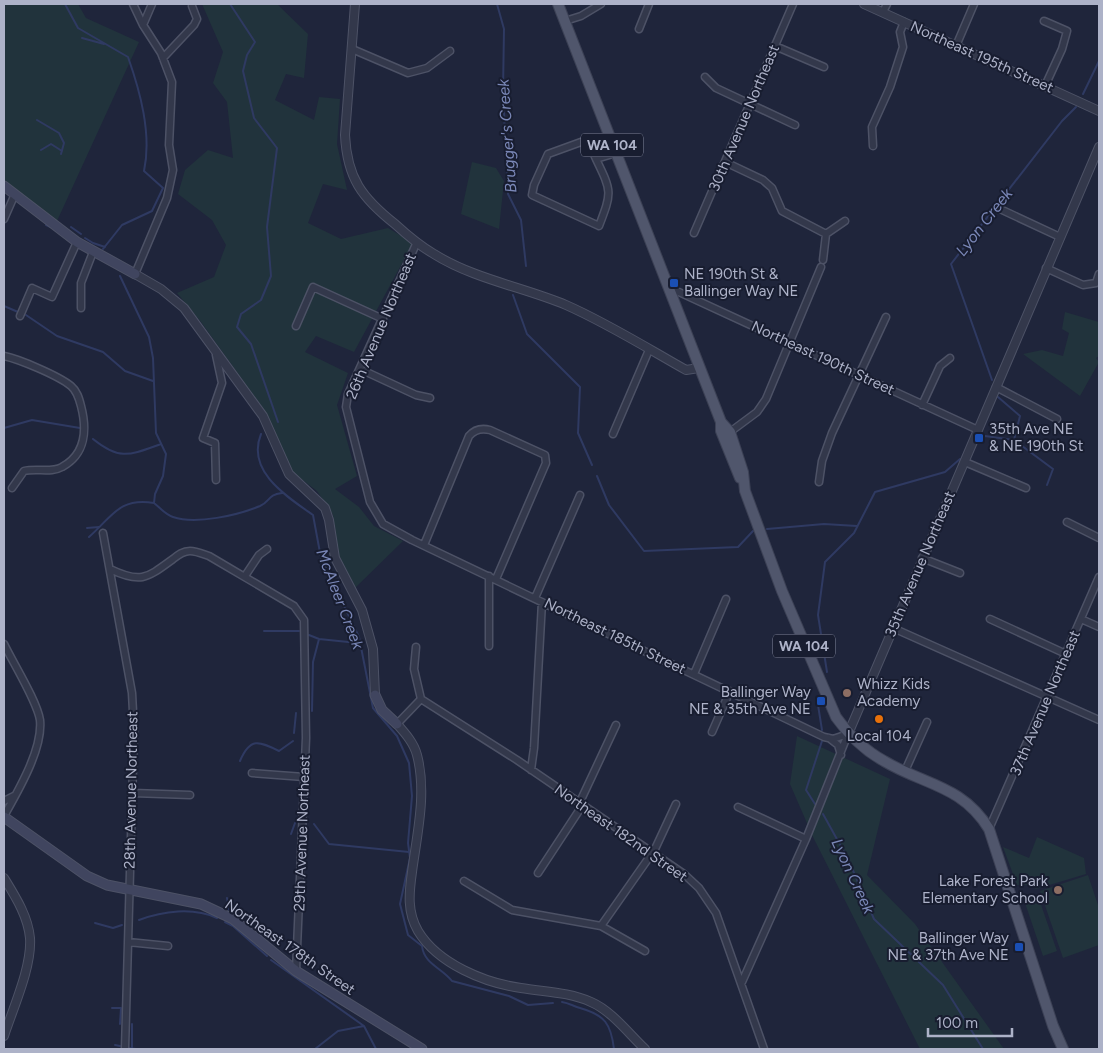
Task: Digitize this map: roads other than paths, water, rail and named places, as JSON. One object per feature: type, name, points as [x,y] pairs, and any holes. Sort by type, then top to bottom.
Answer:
[{"type":"main road","name":"WA 104","points":[[558,4],[699,368],[721,422],[730,432],[743,472],[742,480],[782,591],[823,691],[836,717],[848,734],[884,762],[968,802],[989,828],[1053,1026],[1063,1049]]},
{"type":"main road","points":[[4,186],[77,242],[135,274]]},
{"type":"main road","name":"WA 104","points":[[721,422],[721,431],[737,476],[742,480]]},
{"type":"main road","points":[[375,695],[382,710],[397,724]]},
{"type":"main road","name":"Northeast 178th Street","points":[[4,816],[87,876],[107,885],[176,899],[215,910],[245,928],[296,971],[422,1049]]},
{"type":"street","points":[[134,4],[143,25],[163,58],[172,82],[173,103],[169,145],[173,170],[172,182],[135,274],[173,298],[184,308],[216,355],[244,388],[263,416],[289,474],[325,508],[329,520],[335,558],[362,610],[373,650],[375,695]]},
{"type":"street","points":[[143,25],[152,4]]},
{"type":"street","points":[[354,4],[345,135],[349,167],[368,200],[417,242],[455,265],[568,306],[686,370],[699,368]]},
{"type":"street","points":[[564,21],[588,12],[601,4]]},
{"type":"street","points":[[639,28],[649,4]]},
{"type":"street","name":"30th Avenue Northeast","points":[[694,233],[793,4]]},
{"type":"street","name":"Northeast 195th Street","points":[[864,4],[1099,111]]},
{"type":"street","points":[[883,12],[886,4]]},
{"type":"street","points":[[956,46],[974,4]]},
{"type":"street","points":[[163,58],[194,25],[197,19],[192,6]]},
{"type":"street","points":[[1044,21],[1067,31],[1045,86]]},
{"type":"street","points":[[873,146],[872,127],[890,87],[904,47],[900,32],[904,22]]},
{"type":"street","points":[[775,46],[824,67]]},
{"type":"street","points":[[352,49],[408,73],[426,68],[450,51]]},
{"type":"street","points":[[705,77],[716,88],[795,125]]},
{"type":"street","points":[[581,142],[590,143],[596,159],[609,187],[610,198],[599,226],[532,195],[534,185],[548,154],[581,142]]},
{"type":"street","name":"35th Avenue Northeast","points":[[742,982],[806,839],[922,558],[965,462],[1099,147]]},
{"type":"street","points":[[596,159],[616,153]]},
{"type":"street","points":[[725,162],[763,180],[776,194],[782,212],[826,234]]},
{"type":"street","points":[[4,219],[15,194]]},
{"type":"street","points":[[1000,210],[1060,237]]},
{"type":"street","points":[[730,432],[752,417],[761,407],[822,263],[826,234],[846,221]]},
{"type":"street","points":[[20,316],[32,288],[52,297],[77,242]]},
{"type":"street","name":"26th Avenue Northeast","points":[[383,524],[370,502],[347,415],[348,394],[417,242]]},
{"type":"street","points":[[81,308],[80,283],[93,252]]},
{"type":"street","points":[[1046,268],[1083,285],[1091,286],[1096,283],[1099,274]]},
{"type":"street","name":"Northeast 190th Street","points":[[667,286],[978,430]]},
{"type":"street","points":[[296,326],[313,287],[383,320]]},
{"type":"street","points":[[819,482],[822,461],[832,433],[886,316]]},
{"type":"street","points":[[613,434],[649,350]]},
{"type":"street","points":[[216,355],[222,383],[203,438],[215,443],[216,480]]},
{"type":"street","points":[[4,356],[18,360],[70,385],[79,399],[85,420],[83,443],[70,461],[61,468],[24,471],[12,488]]},
{"type":"street","points":[[922,405],[940,366],[950,358]]},
{"type":"street","points":[[360,369],[416,395],[430,398]]},
{"type":"street","points":[[996,387],[1057,419]]},
{"type":"street","points":[[424,546],[469,436],[478,430],[490,430],[544,455],[547,459],[496,579]]},
{"type":"street","points":[[965,462],[1026,488]]},
{"type":"street","points":[[535,598],[580,496]]},
{"type":"street","points":[[1067,522],[1099,538]]},
{"type":"street","name":"Northeast 185th Street","points":[[383,524],[424,546],[828,738]]},
{"type":"street","name":"28th Avenue Northeast","points":[[103,534],[132,693],[134,731],[125,1049]]},
{"type":"street","points":[[110,569],[125,576],[142,579],[181,553],[190,551],[209,556],[245,576],[259,555],[266,549]]},
{"type":"street","points":[[922,558],[960,573]]},
{"type":"street","name":"29th Avenue Northeast","points":[[245,576],[300,612],[304,620],[306,694],[296,971]]},
{"type":"street","points":[[488,576],[489,646]]},
{"type":"street","name":"37th Avenue Northeast","points":[[989,828],[1099,577]]},
{"type":"street","points":[[694,674],[726,599]]},
{"type":"street","points":[[531,770],[534,748],[542,602]]},
{"type":"street","points":[[990,619],[1066,654]]},
{"type":"street","points":[[1081,619],[1099,628]]},
{"type":"street","points":[[893,628],[1099,720]]},
{"type":"street","points":[[4,644],[40,719],[36,745],[16,795],[4,816]]},
{"type":"street","points":[[416,647],[414,669],[421,700],[397,724],[410,739],[417,754],[420,778],[420,807],[409,897],[412,915],[422,936],[442,956],[480,977],[507,986],[562,993],[593,1003],[612,1016],[645,1049]]},
{"type":"street","points":[[712,732],[730,691]]},
{"type":"street","name":"Northeast 182nd Street","points":[[421,700],[531,770],[684,874],[711,903],[742,982],[764,1049]]},
{"type":"street","points":[[905,771],[927,722]]},
{"type":"street","points":[[538,873],[581,805],[616,725]]},
{"type":"street","points":[[828,738],[848,734]]},
{"type":"street","points":[[828,738],[838,745],[841,756]]},
{"type":"street","points":[[252,773],[304,776]]},
{"type":"street","points":[[133,793],[190,795]]},
{"type":"street","points":[[4,801],[16,795]]},
{"type":"street","points":[[601,926],[651,852],[655,849],[676,804]]},
{"type":"street","points":[[738,807],[806,839]]},
{"type":"street","points":[[4,878],[19,903],[30,938],[26,967],[4,1036]]},
{"type":"street","points":[[464,881],[512,910],[601,926],[645,951]]},
{"type":"street","points":[[128,942],[168,946]]},
{"type":"waterway","points":[[65,4],[78,28],[128,57],[144,113],[147,142],[144,171],[163,188],[152,211],[122,225],[103,249]]},
{"type":"waterway","name":"McAleer Creek","points":[[230,4],[255,42],[247,55],[243,71],[254,118],[277,148],[267,227],[271,276],[261,300],[241,314],[237,327],[251,344],[278,422]]},
{"type":"waterway","name":"Brugger's Creek","points":[[497,4],[504,29],[503,91],[508,194],[521,220],[526,266]]},
{"type":"waterway","points":[[82,38],[104,44]]},
{"type":"waterway","name":"Lyon Creek","points":[[1083,94],[1099,61]]},
{"type":"waterway","name":"Lyon Creek","points":[[992,380],[951,264],[1062,121],[1076,107]]},
{"type":"waterway","points":[[37,120],[59,133],[64,143],[61,154]]},
{"type":"waterway","points":[[41,150],[51,144],[62,151]]},
{"type":"waterway","points":[[46,225],[53,228]]},
{"type":"waterway","points":[[71,227],[81,234]]},
{"type":"waterway","points":[[85,238],[105,247]]},
{"type":"waterway","points":[[120,276],[149,337],[153,358],[156,433],[166,454],[163,476],[155,494],[154,503],[165,513],[173,517],[193,520],[229,516],[260,506],[274,495],[282,493]]},
{"type":"waterway","points":[[513,295],[527,334],[580,387],[578,433],[592,465]]},
{"type":"waterway","points":[[4,306],[18,312]]},
{"type":"waterway","points":[[26,315],[57,336],[103,352],[125,371],[153,381]]},
{"type":"waterway","name":"Lyon Creek","points":[[978,442],[985,436],[1014,440],[1020,416],[998,397]]},
{"type":"waterway","points":[[4,428],[32,420],[80,428]]},
{"type":"waterway","name":"McAleer Creek","points":[[261,434],[258,447],[259,460],[264,471],[271,481],[291,500],[313,515],[321,558],[359,637],[373,708],[397,736],[409,763],[412,796],[408,843],[410,858],[400,904],[408,935],[422,946],[423,952],[430,962],[452,981],[509,996],[528,1005],[553,1003]]},
{"type":"waterway","points":[[93,439],[111,451],[126,454],[161,444]]},
{"type":"waterway","points":[[1014,440],[1053,469],[1047,485]]},
{"type":"waterway","name":"Lyon Creek","points":[[827,672],[818,615],[825,562],[854,533],[875,492],[945,472],[960,459]]},
{"type":"waterway","points":[[597,476],[609,505],[644,551],[738,547],[753,531]]},
{"type":"waterway","points":[[89,537],[110,516],[124,506],[132,503],[154,503]]},
{"type":"waterway","points":[[767,529],[824,524],[857,526]]},
{"type":"waterway","points":[[87,528],[99,527]]},
{"type":"waterway","points":[[264,631],[299,631]]},
{"type":"waterway","points":[[309,635],[319,639],[358,643]]},
{"type":"waterway","points":[[312,711],[313,662],[319,639]]},
{"type":"waterway","name":"Lyon Creek","points":[[818,705],[822,730]]},
{"type":"waterway","points":[[294,733],[296,713]]},
{"type":"waterway","points":[[240,761],[248,748],[256,743],[261,743],[279,751],[293,741]]},
{"type":"waterway","name":"Lyon Creek","points":[[815,804],[806,790],[822,741]]},
{"type":"waterway","name":"Lyon Creek","points":[[823,814],[848,859],[874,919],[943,985],[983,1049]]},
{"type":"waterway","points":[[291,834],[295,823]]},
{"type":"waterway","points":[[314,824],[329,844],[409,852]]},
{"type":"waterway","points":[[227,898],[230,913]]},
{"type":"waterway","points":[[139,920],[158,914],[178,911],[198,912],[217,918]]},
{"type":"waterway","points":[[225,922],[233,926],[267,956]]},
{"type":"waterway","points":[[95,923],[113,928],[122,925]]},
{"type":"waterway","points":[[271,960],[364,1026]]},
{"type":"waterway","name":"McAleer Creek","points":[[562,1002],[601,1017],[609,1027],[614,1049]]},
{"type":"waterway","points":[[112,1008],[121,1008],[120,1024]]},
{"type":"waterway","points":[[132,1024],[132,1048]]},
{"type":"waterway","points":[[315,1049],[338,1031],[364,1026],[376,1049]]},
{"type":"waterway","points":[[115,1045],[120,1046]]},
{"type":"waterway","points":[[129,1048],[136,1049]]},
{"type":"place","name":"NE 190th St & Ballinger Way NE","points":[[674,283]]},
{"type":"place","name":"35th Ave NE & NE 190th St","points":[[979,438]]},
{"type":"place","name":"Whizz Kids Academy","points":[[847,693]]},
{"type":"place","name":"Ballinger Way NE & 35th Ave NE","points":[[821,701]]},
{"type":"place","name":"Local 104","points":[[879,719]]},
{"type":"place","name":"Lake Forest Park Elementary School","points":[[1058,890]]},
{"type":"place","name":"Ballinger Way NE & 37th Ave NE","points":[[1019,947]]}]
